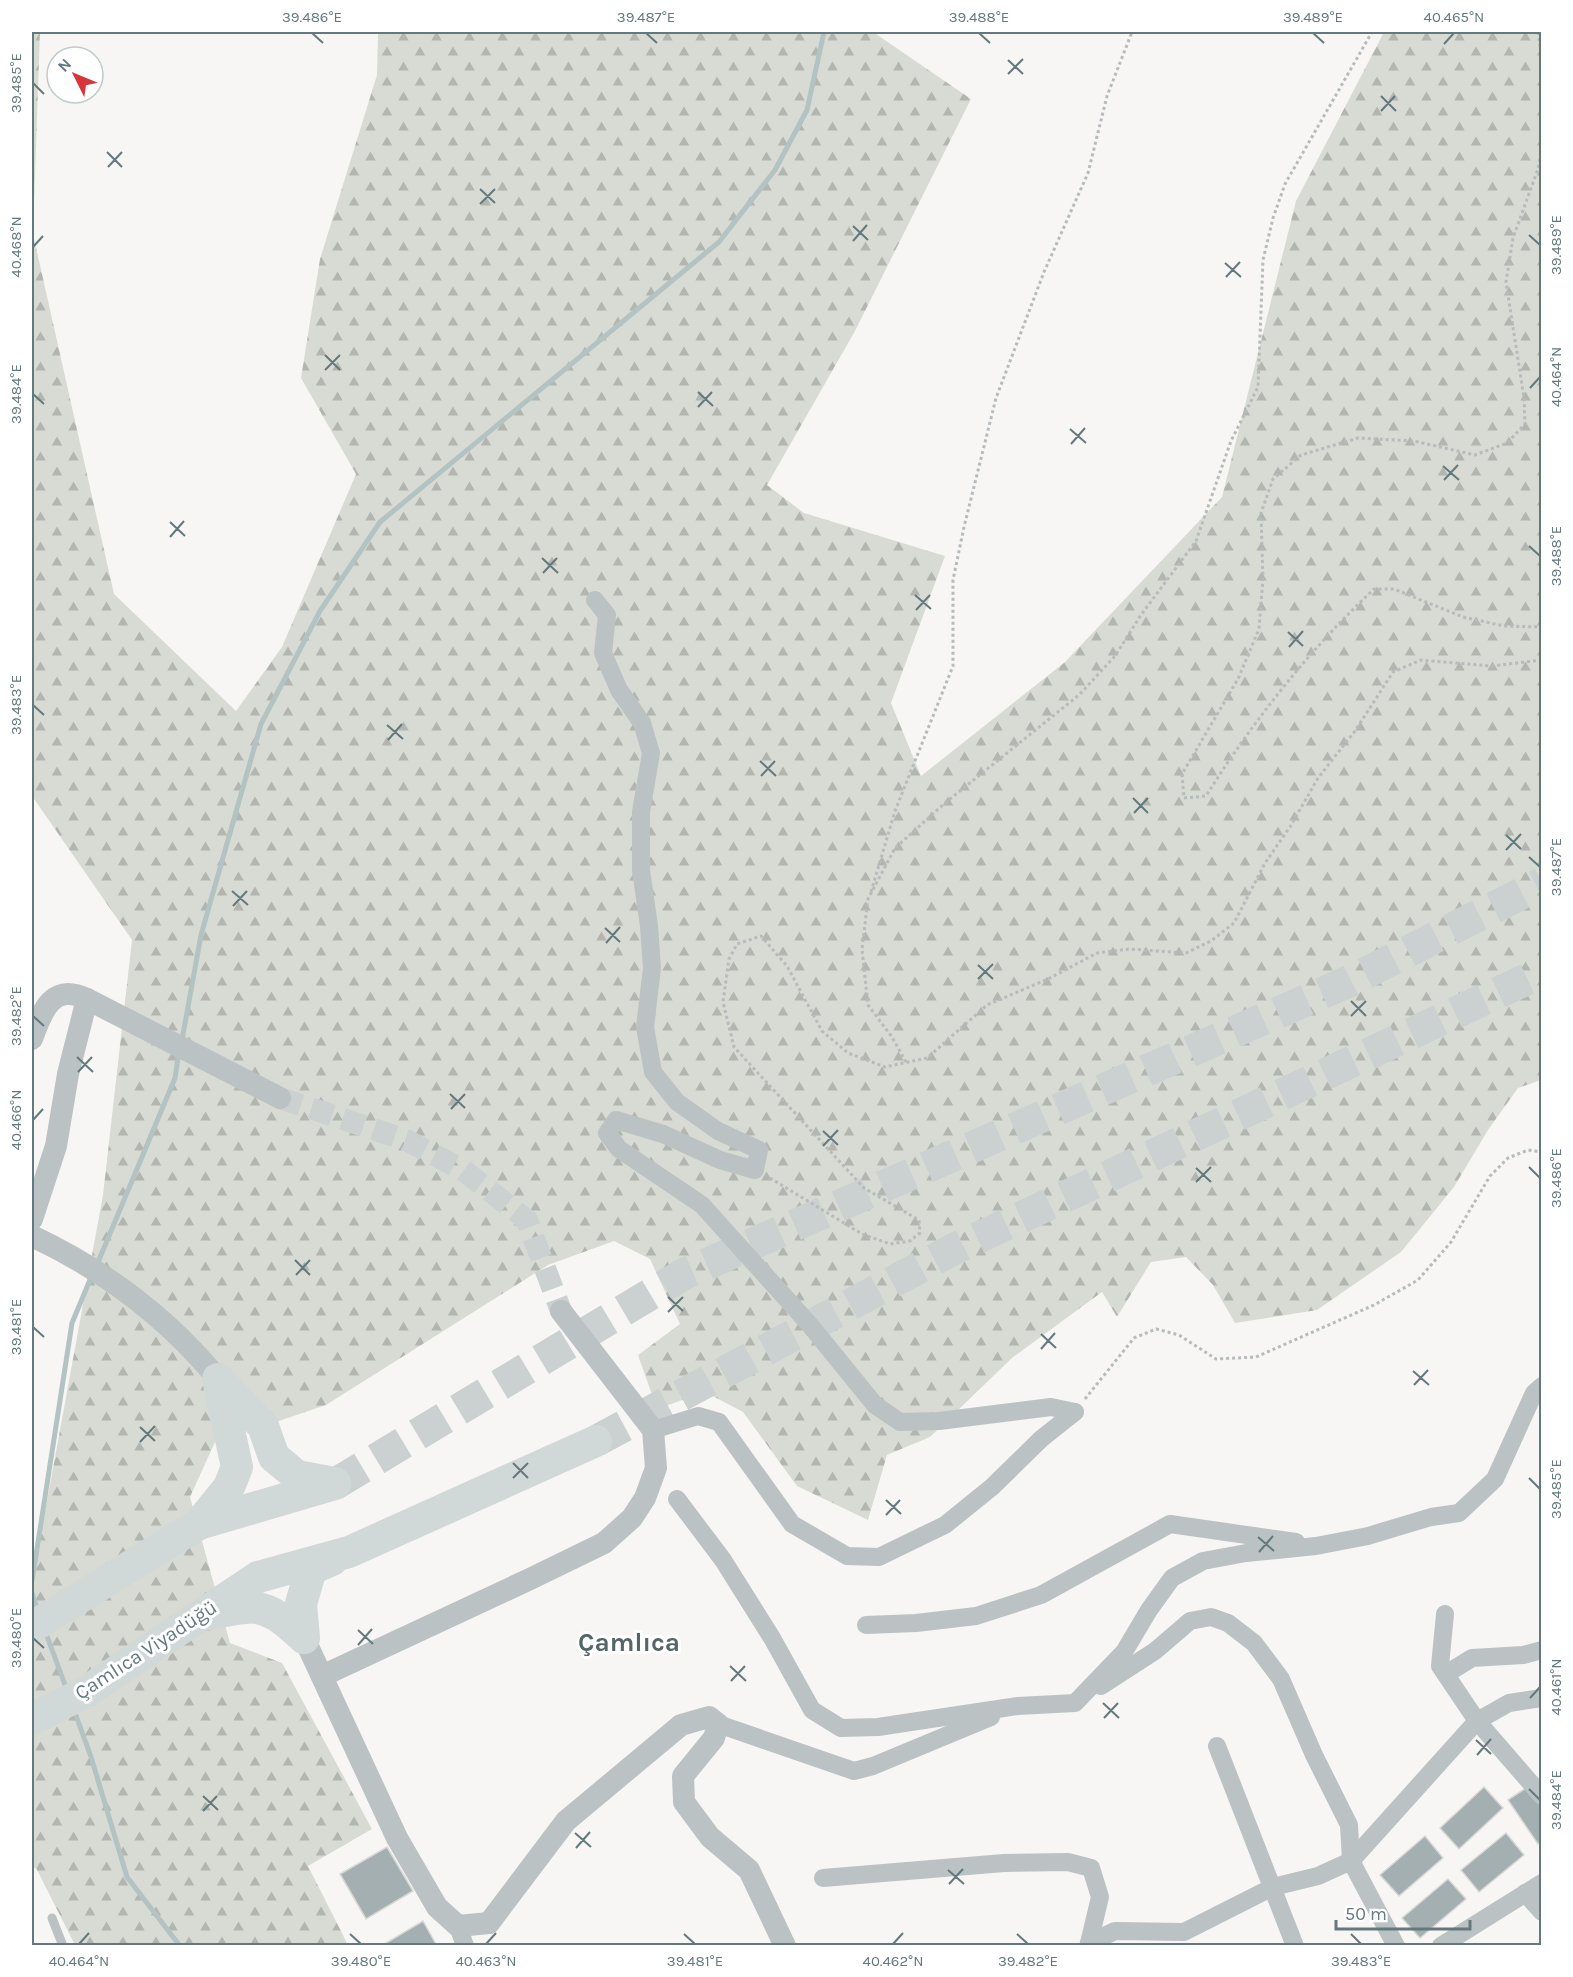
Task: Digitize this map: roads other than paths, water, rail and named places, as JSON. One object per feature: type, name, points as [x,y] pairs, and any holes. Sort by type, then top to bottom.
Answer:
[{"type":"highway","points":[[32,1627],[199,1524],[335,1484],[297,1476],[274,1457],[263,1426],[218,1379]]},
{"type":"highway","points":[[199,1524],[230,1487],[237,1467],[218,1379]]},
{"type":"highway","points":[[304,1638],[301,1604],[311,1569],[596,1441]]},
{"type":"highway","name":"Çamlıca Viyadüğü","points":[[32,1719],[84,1693],[258,1577],[349,1552]]},
{"type":"highway","points":[[199,1615],[254,1607],[283,1620],[304,1638]]},
{"type":"street","points":[[595,600],[607,615],[603,653],[619,690],[642,723],[651,753],[641,812],[641,870],[652,968],[645,1027],[652,1072],[677,1102],[718,1131],[759,1150],[755,1170],[720,1160],[663,1134],[616,1120],[607,1133],[619,1149],[702,1205],[810,1325],[875,1406],[900,1422],[939,1421],[1051,1407],[1075,1412],[1041,1439],[992,1486],[945,1525],[879,1557],[847,1556],[792,1524],[719,1422],[698,1416],[653,1430]]},
{"type":"street","points":[[32,1039],[48,1003],[56,997],[70,994],[94,1002],[280,1098]]},
{"type":"street","points":[[32,1220],[56,1146],[68,1074],[94,1002]]},
{"type":"street","points":[[41,1241],[102,1275],[162,1319],[194,1350],[218,1379]]},
{"type":"street","points":[[322,1676],[604,1542],[632,1518],[645,1498],[656,1468],[653,1430],[561,1311]]},
{"type":"street","points":[[1075,1703],[1124,1652],[1149,1610],[1172,1578],[1203,1561],[1246,1553],[1316,1546],[1368,1536],[1431,1517],[1459,1513],[1495,1479],[1534,1393],[1542,1386]]},
{"type":"street","points":[[677,1499],[723,1560],[772,1638],[812,1710],[841,1728],[878,1727],[1018,1706],[1075,1703],[1155,1651],[1190,1621],[1211,1617],[1228,1623],[1254,1642],[1281,1679],[1314,1755],[1349,1825],[1351,1861],[1396,1946]]},
{"type":"street","points":[[866,1625],[916,1623],[975,1616],[1030,1598],[1170,1524],[1256,1535],[1316,1546]]},
{"type":"street","points":[[1445,1614],[1440,1666],[1477,1721],[1542,1796]]},
{"type":"street","points":[[304,1638],[397,1838],[437,1907],[461,1936],[489,1923],[566,1821],[681,1725],[709,1717],[718,1724],[854,1771],[873,1766],[1018,1706]]},
{"type":"street","points":[[1446,1674],[1472,1658],[1523,1655],[1542,1650]]},
{"type":"street","points":[[1088,1944],[1115,1931],[1184,1932],[1273,1887],[1318,1876],[1351,1861],[1477,1721],[1509,1703],[1542,1698]]},
{"type":"street","points":[[718,1724],[714,1738],[683,1776],[684,1802],[710,1837],[749,1870],[785,1946]]},
{"type":"street","points":[[1217,1746],[1295,1946]]},
{"type":"street","points":[[823,1878],[1004,1863],[1068,1862],[1091,1868],[1100,1897],[1088,1944]]},
{"type":"street","points":[[1442,1946],[1542,1883]]},
{"type":"street","points":[[1525,1893],[1542,1912]]},
{"type":"lane","points":[[52,1918],[63,1946]]},
{"type":"waterway","points":[[182,1040],[201,935],[261,724],[320,611],[380,522],[719,242],[775,170],[807,110],[824,32]]},
{"type":"waterway","points":[[96,1267],[175,1078],[179,1052]]},
{"type":"waterway","points":[[32,1581],[72,1323],[92,1275]]},
{"type":"waterway","points":[[32,1593],[38,1611]]},
{"type":"waterway","points":[[45,1631],[67,1690]]},
{"type":"waterway","points":[[74,1710],[91,1757],[127,1877],[180,1946]]},
{"type":"tunnel","points":[[335,1484],[684,1274],[1350,981],[1542,883]]},
{"type":"tunnel","points":[[596,1441],[954,1249],[1542,972]]},
{"type":"tunnel","points":[[280,1098],[406,1140],[463,1170],[527,1220],[561,1311]]},
{"type":"district","name":"Çamlıca","points":[[629,1642]]}]
